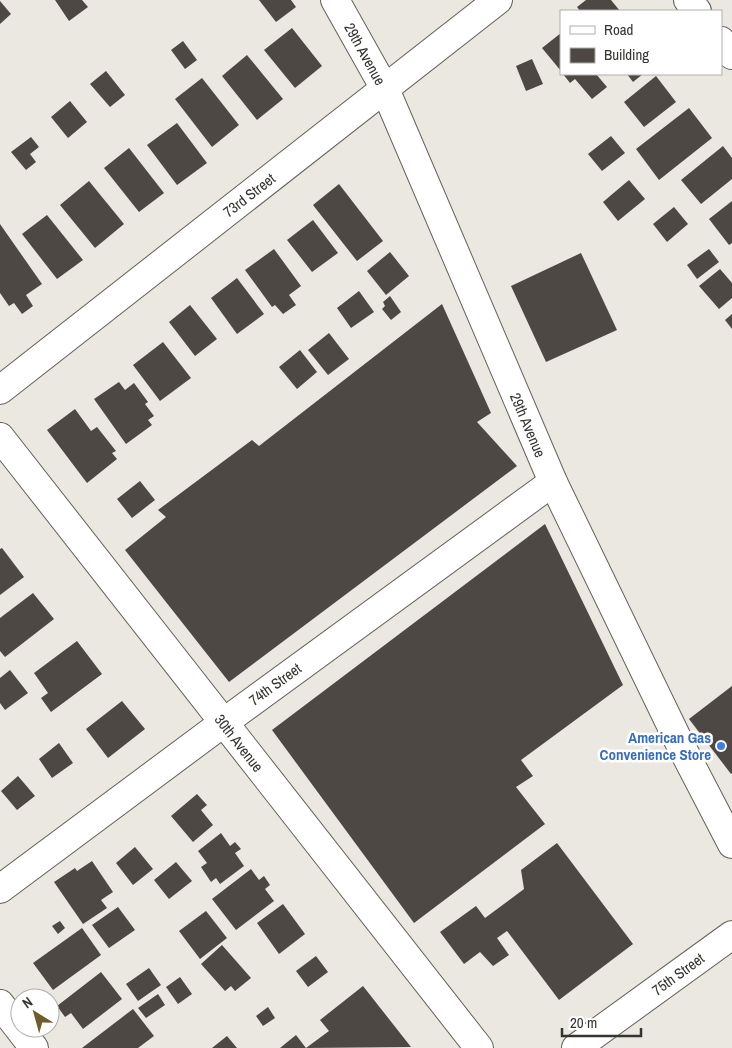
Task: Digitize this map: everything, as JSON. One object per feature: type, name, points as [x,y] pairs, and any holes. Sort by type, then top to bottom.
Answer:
[{"type":"street","name":"29th Avenue","points":[[335,0],[385,89],[553,482],[680,744],[732,844]]},
{"type":"street","name":"73rd Street","points":[[0,390],[498,0]]},
{"type":"street","points":[[688,0],[696,10]]},
{"type":"street","points":[[722,42],[732,56]]},
{"type":"street","name":"30th Avenue","points":[[0,437],[479,1048]]},
{"type":"street","name":"74th Street","points":[[0,889],[223,722],[553,482]]},
{"type":"street","name":"75th Street","points":[[576,1048],[732,935]]},
{"type":"street","points":[[0,1004],[34,1048]]},
{"type":"building","points":[[55,0],[82,0],[88,7],[69,21]]},
{"type":"building","points":[[259,0],[291,0],[296,7],[276,22]]},
{"type":"building","points":[[586,0],[611,0],[619,10],[579,10],[577,7]]},
{"type":"building","points":[[0,1],[11,14],[0,24]]},
{"type":"building","points":[[292,28],[322,66],[295,88],[264,50]]},
{"type":"building","points":[[560,34],[560,70],[542,48]]},
{"type":"building","points":[[183,41],[197,60],[185,69],[171,50]]},
{"type":"building","points":[[247,55],[283,99],[257,120],[222,76]]},
{"type":"building","points":[[532,59],[543,84],[526,91],[516,66]]},
{"type":"building","points":[[106,71],[125,95],[110,107],[90,84]]},
{"type":"building","points":[[564,75],[597,75],[607,87],[592,99],[575,79],[570,83]]},
{"type":"building","points":[[628,75],[642,75],[633,82]]},
{"type":"building","points":[[656,76],[676,102],[644,127],[624,102]]},
{"type":"building","points":[[202,78],[239,125],[212,147],[175,99]]},
{"type":"building","points":[[70,101],[87,122],[68,138],[51,117]]},
{"type":"building","points":[[689,108],[712,138],[659,180],[636,149]]},
{"type":"building","points":[[177,123],[207,163],[177,185],[147,145]]},
{"type":"building","points":[[611,136],[625,153],[602,171],[588,154]]},
{"type":"building","points":[[31,137],[39,147],[30,154],[36,162],[26,170],[11,152]]},
{"type":"building","points":[[723,146],[732,158],[732,179],[701,204],[681,180]]},
{"type":"building","points":[[129,148],[164,193],[139,212],[104,168]]},
{"type":"building","points":[[629,180],[645,199],[618,221],[603,202]]},
{"type":"building","points":[[89,181],[124,224],[95,248],[60,205]]},
{"type":"building","points":[[339,184],[383,241],[357,261],[313,205]]},
{"type":"building","points":[[732,201],[732,243],[729,245],[709,219]]},
{"type":"building","points":[[674,207],[688,224],[667,242],[653,224]]},
{"type":"building","points":[[47,215],[83,260],[57,279],[22,234]]},
{"type":"building","points":[[313,220],[338,253],[312,272],[287,240]]},
{"type":"building","points":[[0,224],[42,284],[26,295],[33,306],[22,314],[14,303],[9,306],[0,293]]},
{"type":"building","points":[[274,249],[301,286],[289,295],[296,305],[283,314],[275,305],[272,307],[245,270]]},
{"type":"building","points":[[709,249],[719,262],[697,279],[687,265]]},
{"type":"building","points":[[390,252],[409,276],[386,295],[367,271]]},
{"type":"building","points":[[581,253],[617,330],[546,362],[511,286]]},
{"type":"building","points":[[720,269],[732,283],[732,298],[719,309],[699,286]]},
{"type":"building","points":[[237,278],[264,314],[237,334],[211,298]]},
{"type":"building","points":[[359,291],[374,312],[351,328],[337,308]]},
{"type":"building","points":[[390,296],[401,312],[391,320],[382,309],[385,306],[383,302]]},
{"type":"building","points":[[442,304],[491,413],[477,422],[517,466],[229,682],[125,550],[166,517],[158,510],[252,440],[259,446]]},
{"type":"building","points":[[190,305],[217,339],[195,356],[169,322]]},
{"type":"building","points":[[732,314],[732,329],[725,320]]},
{"type":"building","points":[[329,333],[349,359],[328,375],[308,350]]},
{"type":"building","points":[[163,342],[191,378],[160,401],[133,365]]},
{"type":"building","points":[[300,350],[317,372],[297,389],[279,367]]},
{"type":"building","points":[[119,382],[125,390],[134,383],[148,402],[145,404],[154,416],[148,420],[152,425],[126,444],[94,399]]},
{"type":"building","points":[[75,409],[91,431],[97,427],[116,451],[112,453],[117,459],[87,483],[47,430]]},
{"type":"building","points":[[140,481],[155,500],[132,518],[117,499]]},
{"type":"building","points":[[545,524],[623,685],[521,760],[533,776],[516,787],[545,824],[414,923],[272,730]]},
{"type":"building","points":[[2,548],[24,577],[0,595],[0,549]]},
{"type":"building","points":[[33,593],[54,619],[5,657],[0,651],[0,618]]},
{"type":"building","points":[[77,641],[102,674],[51,712],[41,698],[48,693],[34,673]]},
{"type":"building","points":[[10,670],[28,693],[5,710],[0,703],[0,678]]},
{"type":"building","name":"American Gas Convenience Store","points":[[732,686],[732,773],[731,774],[689,719]]},
{"type":"building","points":[[122,701],[145,729],[108,758],[86,729]]},
{"type":"building","points":[[59,743],[73,763],[52,778],[39,759]]},
{"type":"building","points":[[18,776],[35,796],[17,810],[1,791]]},
{"type":"building","points":[[197,794],[207,805],[201,810],[213,825],[193,842],[171,816]]},
{"type":"building","points":[[221,833],[230,846],[235,842],[241,849],[235,853],[244,866],[220,884],[216,878],[211,882],[201,867],[207,863],[198,851]]},
{"type":"building","points":[[557,843],[633,944],[559,1000],[507,931],[497,938],[509,955],[493,966],[480,952],[464,964],[440,932],[476,906],[485,918],[524,889],[521,870]]},
{"type":"building","points":[[135,847],[153,869],[133,885],[116,863]]},
{"type":"building","points":[[92,861],[113,892],[101,900],[107,908],[83,924],[54,882],[75,868],[77,871]]},
{"type":"building","points":[[176,862],[192,881],[169,899],[154,880]]},
{"type":"building","points":[[251,869],[259,880],[264,876],[270,885],[265,889],[274,901],[236,930],[212,899]]},
{"type":"building","points":[[283,904],[305,934],[279,954],[257,923]]},
{"type":"building","points":[[118,907],[135,930],[109,948],[92,925]]},
{"type":"building","points":[[206,911],[227,938],[200,959],[179,931]]},
{"type":"building","points":[[60,921],[65,928],[58,934],[52,926]]},
{"type":"building","points":[[82,928],[101,955],[56,988],[52,988],[33,963]]},
{"type":"building","points":[[222,945],[251,978],[235,991],[231,986],[225,991],[201,964]]},
{"type":"building","points":[[316,956],[328,972],[308,987],[296,971]]},
{"type":"building","points":[[149,968],[161,985],[138,1001],[126,984]]},
{"type":"building","points":[[101,972],[122,999],[83,1029],[71,1013],[65,1017],[60,1010],[60,1004]]},
{"type":"building","points":[[180,977],[192,994],[178,1004],[166,987]]},
{"type":"building","points":[[363,986],[411,1047],[306,1048],[329,1031],[320,1020]]},
{"type":"building","points":[[158,994],[165,1005],[146,1018],[138,1008]]},
{"type":"building","points":[[268,1007],[275,1018],[263,1026],[256,1016]]},
{"type":"building","points":[[133,1009],[154,1036],[138,1048],[82,1048]]},
{"type":"building","points":[[296,1035],[306,1048],[280,1048]]},
{"type":"building","points":[[227,1036],[237,1048],[212,1048]]},
{"type":"place","name":"American Gas Convenience Store","points":[[721,746]]}]
